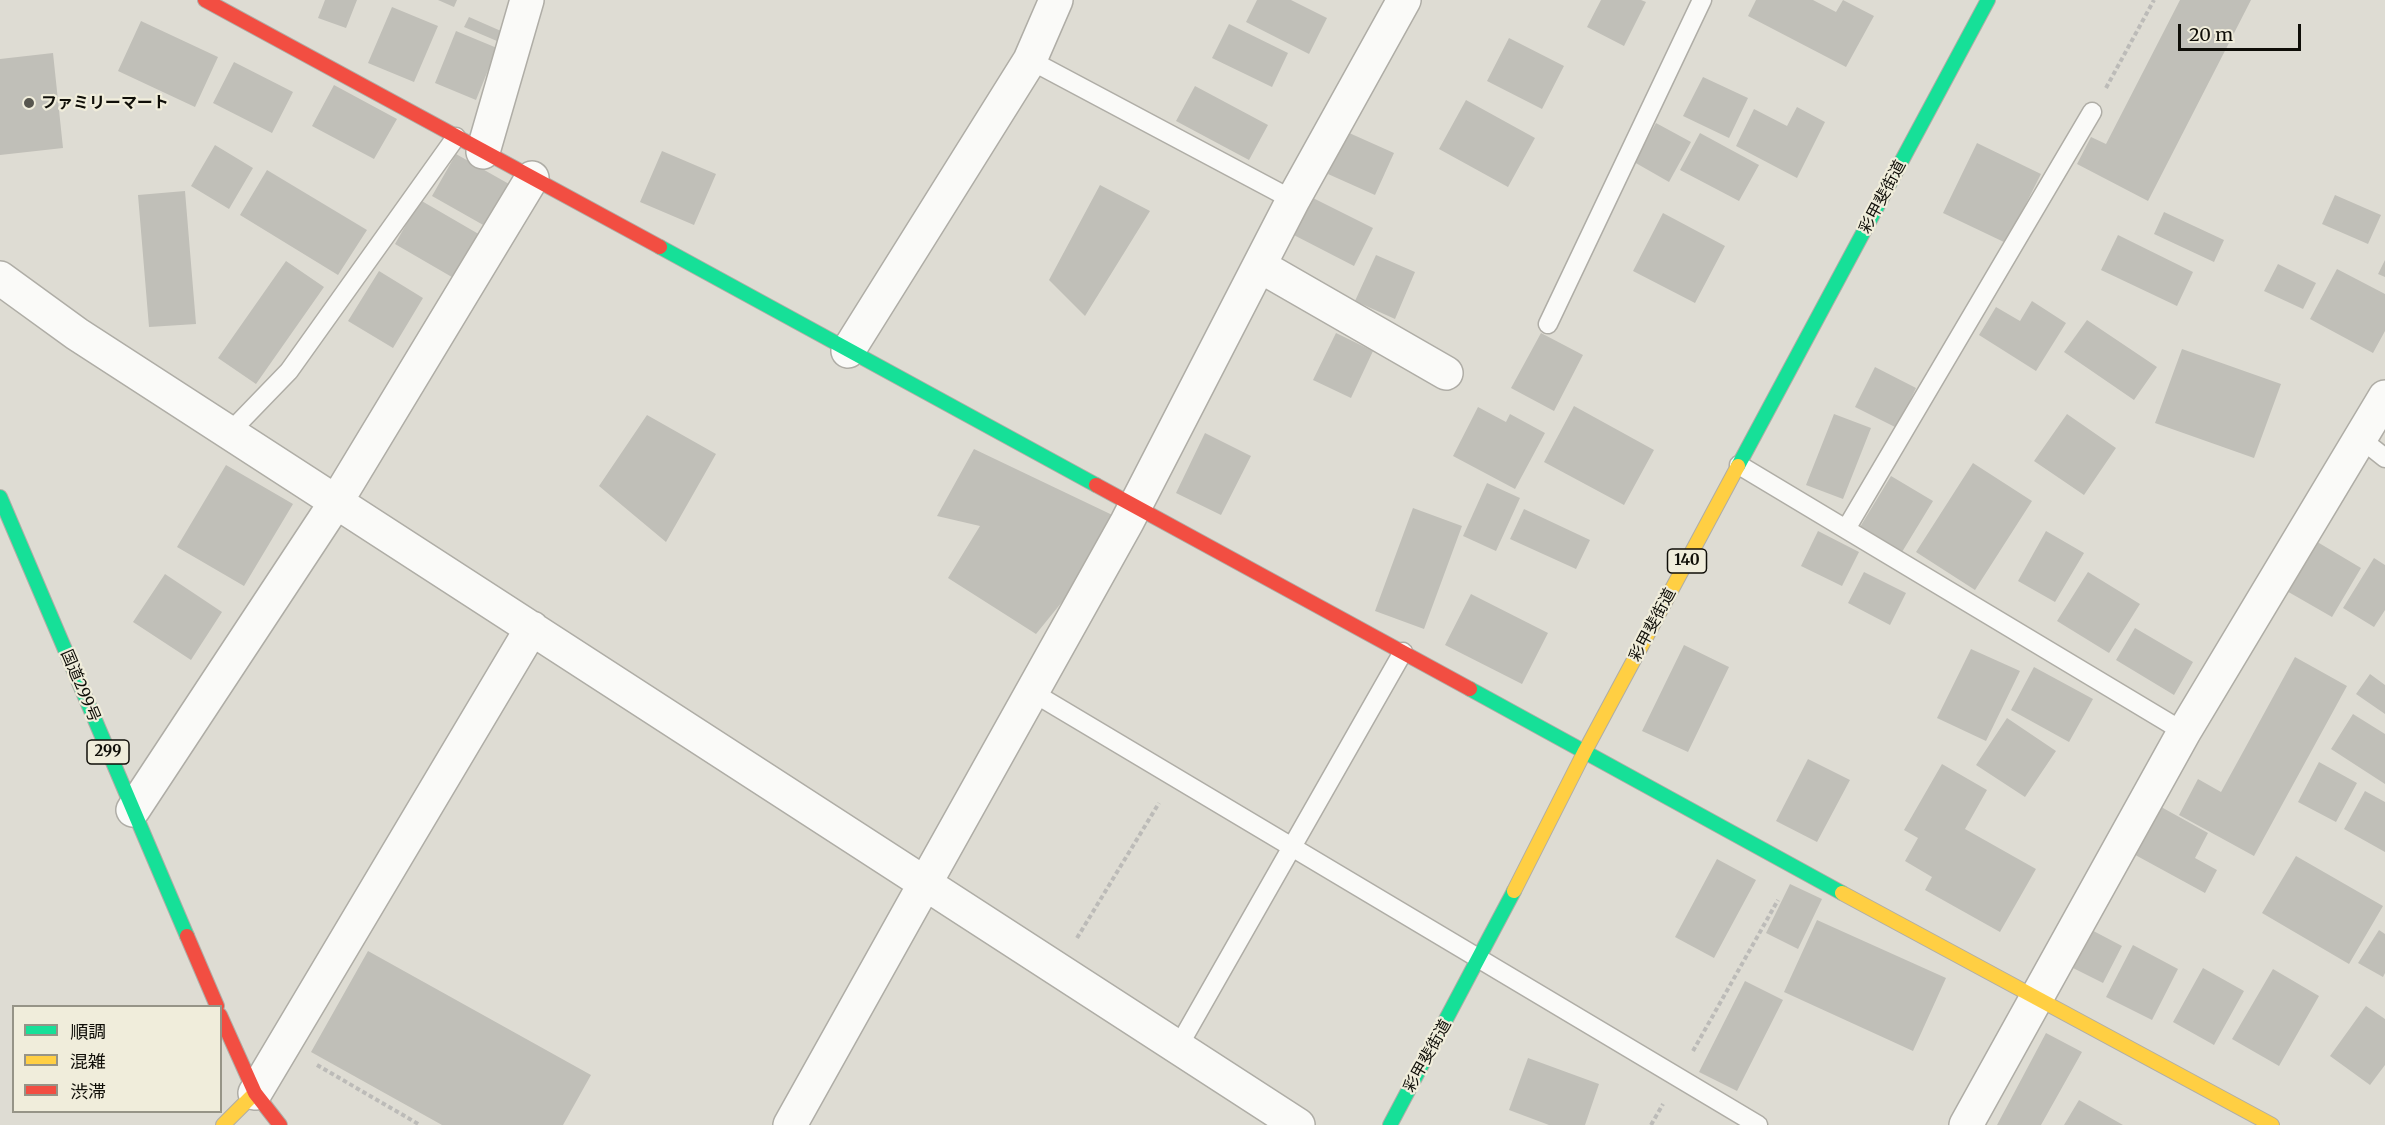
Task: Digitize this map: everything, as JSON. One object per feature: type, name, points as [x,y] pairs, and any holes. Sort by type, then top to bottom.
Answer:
[{"type":"main road","points":[[205,0],[1796,868],[2272,1125]]},
{"type":"main road","name":"彩甲斐街道","points":[[1390,1125],[1480,959],[1585,752],[1988,0]]},
{"type":"main road","name":"国道299号","points":[[0,497],[217,1005]]},
{"type":"main road","points":[[222,1019],[255,1093],[280,1125]]},
{"type":"main road","points":[[223,1125],[255,1093]]},
{"type":"street","points":[[470,144],[527,0]]},
{"type":"street","points":[[848,351],[1030,60],[1056,0]]},
{"type":"street","points":[[790,1125],[1135,507],[1293,200],[1404,0]]},
{"type":"street","points":[[133,810],[336,501],[532,178]]},
{"type":"street","points":[[1260,266],[1446,373]]},
{"type":"street","points":[[0,278],[77,334],[1298,1125]]},
{"type":"street","points":[[1966,1125],[2184,732],[2373,449],[2385,397]]},
{"type":"street","points":[[255,1093],[532,628]]},
{"type":"lane","points":[[1548,324],[1702,0]]},
{"type":"lane","points":[[1030,60],[1293,200]]},
{"type":"lane","points":[[1846,529],[2092,112]]},
{"type":"lane","points":[[229,432],[289,371],[470,144]]},
{"type":"lane","points":[[1739,465],[2184,732]]},
{"type":"lane","points":[[1178,1047],[1402,652]]},
{"type":"lane","points":[[1032,692],[1758,1125]]},
{"type":"lane","points":[[2229,1125],[2239,1107]]},
{"type":"path","points":[[2092,112],[2154,0]]},
{"type":"path","points":[[1058,970],[1175,777]]},
{"type":"path","points":[[1652,1125],[1796,868]]},
{"type":"path","points":[[284,1046],[420,1125]]},
{"type":"building","points":[[325,0],[357,0],[346,28],[318,18]]},
{"type":"building","points":[[438,0],[457,0],[454,7]]},
{"type":"building","points":[[1257,0],[1291,0],[1327,18],[1309,54],[1246,22]]},
{"type":"building","points":[[1601,0],[1646,2],[1624,46],[1587,27]]},
{"type":"building","points":[[1756,0],[1813,0],[1836,12],[1843,0],[1874,16],[1846,67],[1748,16]]},
{"type":"building","points":[[2180,0],[2251,0],[2148,201],[2077,164],[2091,137],[2106,144]]},
{"type":"building","points":[[392,7],[438,26],[414,82],[368,63]]},
{"type":"building","points":[[469,17],[501,31],[497,41],[464,27]]},
{"type":"building","points":[[141,21],[218,57],[195,107],[118,71]]},
{"type":"building","points":[[1229,24],[1288,53],[1272,87],[1212,58]]},
{"type":"building","points":[[456,31],[497,48],[476,100],[435,83]]},
{"type":"building","points":[[1509,38],[1564,66],[1542,109],[1487,81]]},
{"type":"building","name":"ファミリーマート","points":[[53,53],[63,148],[0,155],[0,59]]},
{"type":"building","points":[[234,62],[293,92],[272,133],[213,103]]},
{"type":"building","points":[[1703,77],[1748,98],[1729,138],[1683,116]]},
{"type":"building","points":[[334,85],[397,119],[374,159],[312,126]]},
{"type":"building","points":[[1195,86],[1268,125],[1249,160],[1176,121]]},
{"type":"building","points":[[1466,100],[1535,138],[1508,187],[1439,149]]},
{"type":"building","points":[[1797,107],[1825,122],[1797,178],[1736,146],[1754,109],[1787,126]]},
{"type":"building","points":[[1656,123],[1691,142],[1669,182],[1634,162]]},
{"type":"building","points":[[1347,132],[1394,153],[1375,195],[1328,174]]},
{"type":"building","points":[[1700,133],[1759,165],[1739,201],[1680,170]]},
{"type":"building","points":[[1977,143],[2041,174],[2006,243],[1943,213]]},
{"type":"building","points":[[215,145],[253,168],[229,209],[191,186]]},
{"type":"building","points":[[662,151],[716,174],[694,225],[640,202]]},
{"type":"building","points":[[456,154],[509,184],[485,226],[432,196]]},
{"type":"building","points":[[267,170],[367,230],[338,275],[240,215]]},
{"type":"building","points":[[1100,185],[1150,211],[1085,316],[1049,280]]},
{"type":"building","points":[[185,191],[196,324],[149,327],[138,195]]},
{"type":"building","points":[[1307,195],[1373,228],[1354,266],[1288,232]]},
{"type":"building","points":[[2335,195],[2381,215],[2368,244],[2322,224]]},
{"type":"building","points":[[420,200],[482,236],[457,280],[395,244]]},
{"type":"building","points":[[2164,212],[2224,240],[2214,262],[2154,234]]},
{"type":"building","points":[[1663,213],[1725,246],[1695,303],[1633,271]]},
{"type":"building","points":[[2118,235],[2193,272],[2177,306],[2101,270]]},
{"type":"building","points":[[1376,255],[1415,272],[1395,319],[1355,301]]},
{"type":"building","points":[[2385,260],[2385,277],[2378,274]]},
{"type":"building","points":[[286,261],[324,287],[256,384],[218,358]]},
{"type":"building","points":[[2278,264],[2316,283],[2303,309],[2264,291]]},
{"type":"building","points":[[2337,269],[2385,294],[2385,331],[2373,353],[2310,319]]},
{"type":"building","points":[[379,271],[423,298],[393,348],[348,321]]},
{"type":"building","points":[[2032,301],[2066,323],[2036,371],[1979,335],[1996,307],[2020,321]]},
{"type":"building","points":[[2087,320],[2157,367],[2134,400],[2064,352]]},
{"type":"building","points":[[1336,333],[1373,351],[1351,398],[1313,380]]},
{"type":"building","points":[[1541,333],[1583,355],[1554,411],[1511,388]]},
{"type":"building","points":[[2182,349],[2281,384],[2254,458],[2155,423]]},
{"type":"building","points":[[1875,367],[1916,388],[1897,428],[1855,407]]},
{"type":"building","points":[[1574,406],[1654,450],[1624,505],[1544,462]]},
{"type":"building","points":[[1478,407],[1506,422],[1510,414],[1545,433],[1515,489],[1453,456]]},
{"type":"building","points":[[1834,414],[1871,428],[1843,499],[1806,485]]},
{"type":"building","points":[[2067,414],[2116,448],[2084,495],[2034,461]]},
{"type":"building","points":[[647,415],[716,454],[666,542],[599,486]]},
{"type":"building","points":[[1205,433],[1251,456],[1221,515],[1176,493]]},
{"type":"building","points":[[974,449],[1127,522],[1036,634],[948,578],[980,526],[937,516]]},
{"type":"building","points":[[1973,463],[2032,501],[1975,590],[1916,552]]},
{"type":"building","points":[[226,465],[293,504],[244,586],[177,547]]},
{"type":"building","points":[[1891,476],[1933,501],[1902,552],[1860,527]]},
{"type":"building","points":[[1487,483],[1520,498],[1496,551],[1463,536]]},
{"type":"building","points":[[1413,508],[1462,526],[1424,629],[1375,611]]},
{"type":"building","points":[[1524,509],[1590,540],[1576,569],[1510,539]]},
{"type":"building","points":[[1818,531],[1859,552],[1842,586],[1801,566]]},
{"type":"building","points":[[2046,531],[2084,553],[2055,602],[2018,581]]},
{"type":"building","points":[[2314,540],[2361,568],[2332,617],[2285,590]]},
{"type":"building","points":[[2374,558],[2385,565],[2385,610],[2374,627],[2343,608]]},
{"type":"building","points":[[1864,572],[1906,593],[1890,625],[1848,603]]},
{"type":"building","points":[[2088,572],[2140,604],[2109,653],[2057,621]]},
{"type":"building","points":[[165,574],[222,612],[191,660],[133,622]]},
{"type":"building","points":[[1471,594],[1548,633],[1522,684],[1445,645]]},
{"type":"building","points":[[2135,628],[2193,662],[2174,695],[2116,660]]},
{"type":"building","points":[[1684,645],[1729,667],[1688,752],[1642,731]]},
{"type":"building","points":[[1971,649],[2020,671],[1986,741],[1937,718]]},
{"type":"building","points":[[2295,657],[2347,686],[2254,856],[2179,815],[2198,779],[2221,792]]},
{"type":"building","points":[[2034,667],[2093,699],[2069,742],[2011,710]]},
{"type":"building","points":[[2370,674],[2385,685],[2385,714],[2356,694]]},
{"type":"building","points":[[2353,714],[2385,734],[2385,784],[2331,749]]},
{"type":"building","points":[[2007,718],[2056,751],[2025,797],[1976,765]]},
{"type":"building","points":[[1808,759],[1850,780],[1817,842],[1776,821]]},
{"type":"building","points":[[2319,762],[2357,783],[2336,822],[2298,802]]},
{"type":"building","points":[[1942,764],[1987,790],[1965,829],[2036,869],[2000,932],[1925,890],[1932,877],[1905,861],[1918,838],[1904,830]]},
{"type":"building","points":[[2365,791],[2385,802],[2385,852],[2344,829]]},
{"type":"building","points":[[2154,803],[2208,833],[2195,858],[2217,870],[2205,893],[2128,851]]},
{"type":"building","points":[[2296,856],[2383,906],[2349,964],[2262,913]]},
{"type":"building","points":[[1717,859],[1756,880],[1714,958],[1675,937]]},
{"type":"building","points":[[1790,884],[1822,899],[1798,949],[1766,933]]},
{"type":"building","points":[[1817,920],[1946,978],[1913,1051],[1784,992]]},
{"type":"building","points":[[2084,926],[2122,946],[2103,983],[2065,964]]},
{"type":"building","points":[[2379,930],[2385,934],[2385,973],[2383,977],[2358,963]]},
{"type":"building","points":[[2133,945],[2178,969],[2152,1020],[2106,997]]},
{"type":"building","points":[[368,951],[591,1075],[563,1125],[442,1125],[311,1052]]},
{"type":"building","points":[[2203,968],[2244,991],[2214,1045],[2173,1022]]},
{"type":"building","points":[[2273,969],[2319,996],[2279,1066],[2232,1039]]},
{"type":"building","points":[[1745,981],[1783,1000],[1737,1091],[1699,1072]]},
{"type":"building","points":[[2366,1006],[2385,1019],[2385,1065],[2370,1085],[2330,1056]]},
{"type":"building","points":[[2046,1033],[2082,1052],[2041,1125],[1997,1125]]},
{"type":"building","points":[[1528,1058],[1599,1084],[1585,1125],[1549,1125],[1509,1110]]},
{"type":"building","points":[[2079,1100],[2123,1125],[2064,1125]]},
{"type":"traffic: fast","points":[[1738,466],[1988,0]]},
{"type":"traffic: fast","points":[[660,247],[1096,485]]},
{"type":"traffic: fast","points":[[0,497],[187,936]]},
{"type":"traffic: fast","points":[[1470,689],[1842,893]]},
{"type":"traffic: fast","points":[[1390,1125],[1514,891]]},
{"type":"traffic: slow","points":[[1514,891],[1585,751],[1738,466]]},
{"type":"traffic: slow","points":[[1842,893],[2272,1125]]},
{"type":"traffic: slow","points":[[223,1125],[255,1093]]},
{"type":"traffic: jam","points":[[205,0],[660,247]]},
{"type":"traffic: jam","points":[[1096,485],[1470,689]]},
{"type":"traffic: jam","points":[[187,936],[217,1005]]},
{"type":"traffic: jam","points":[[222,1019],[255,1093],[280,1125]]},
{"type":"place","name":"ファミリーマート","points":[[29,103]]}]
